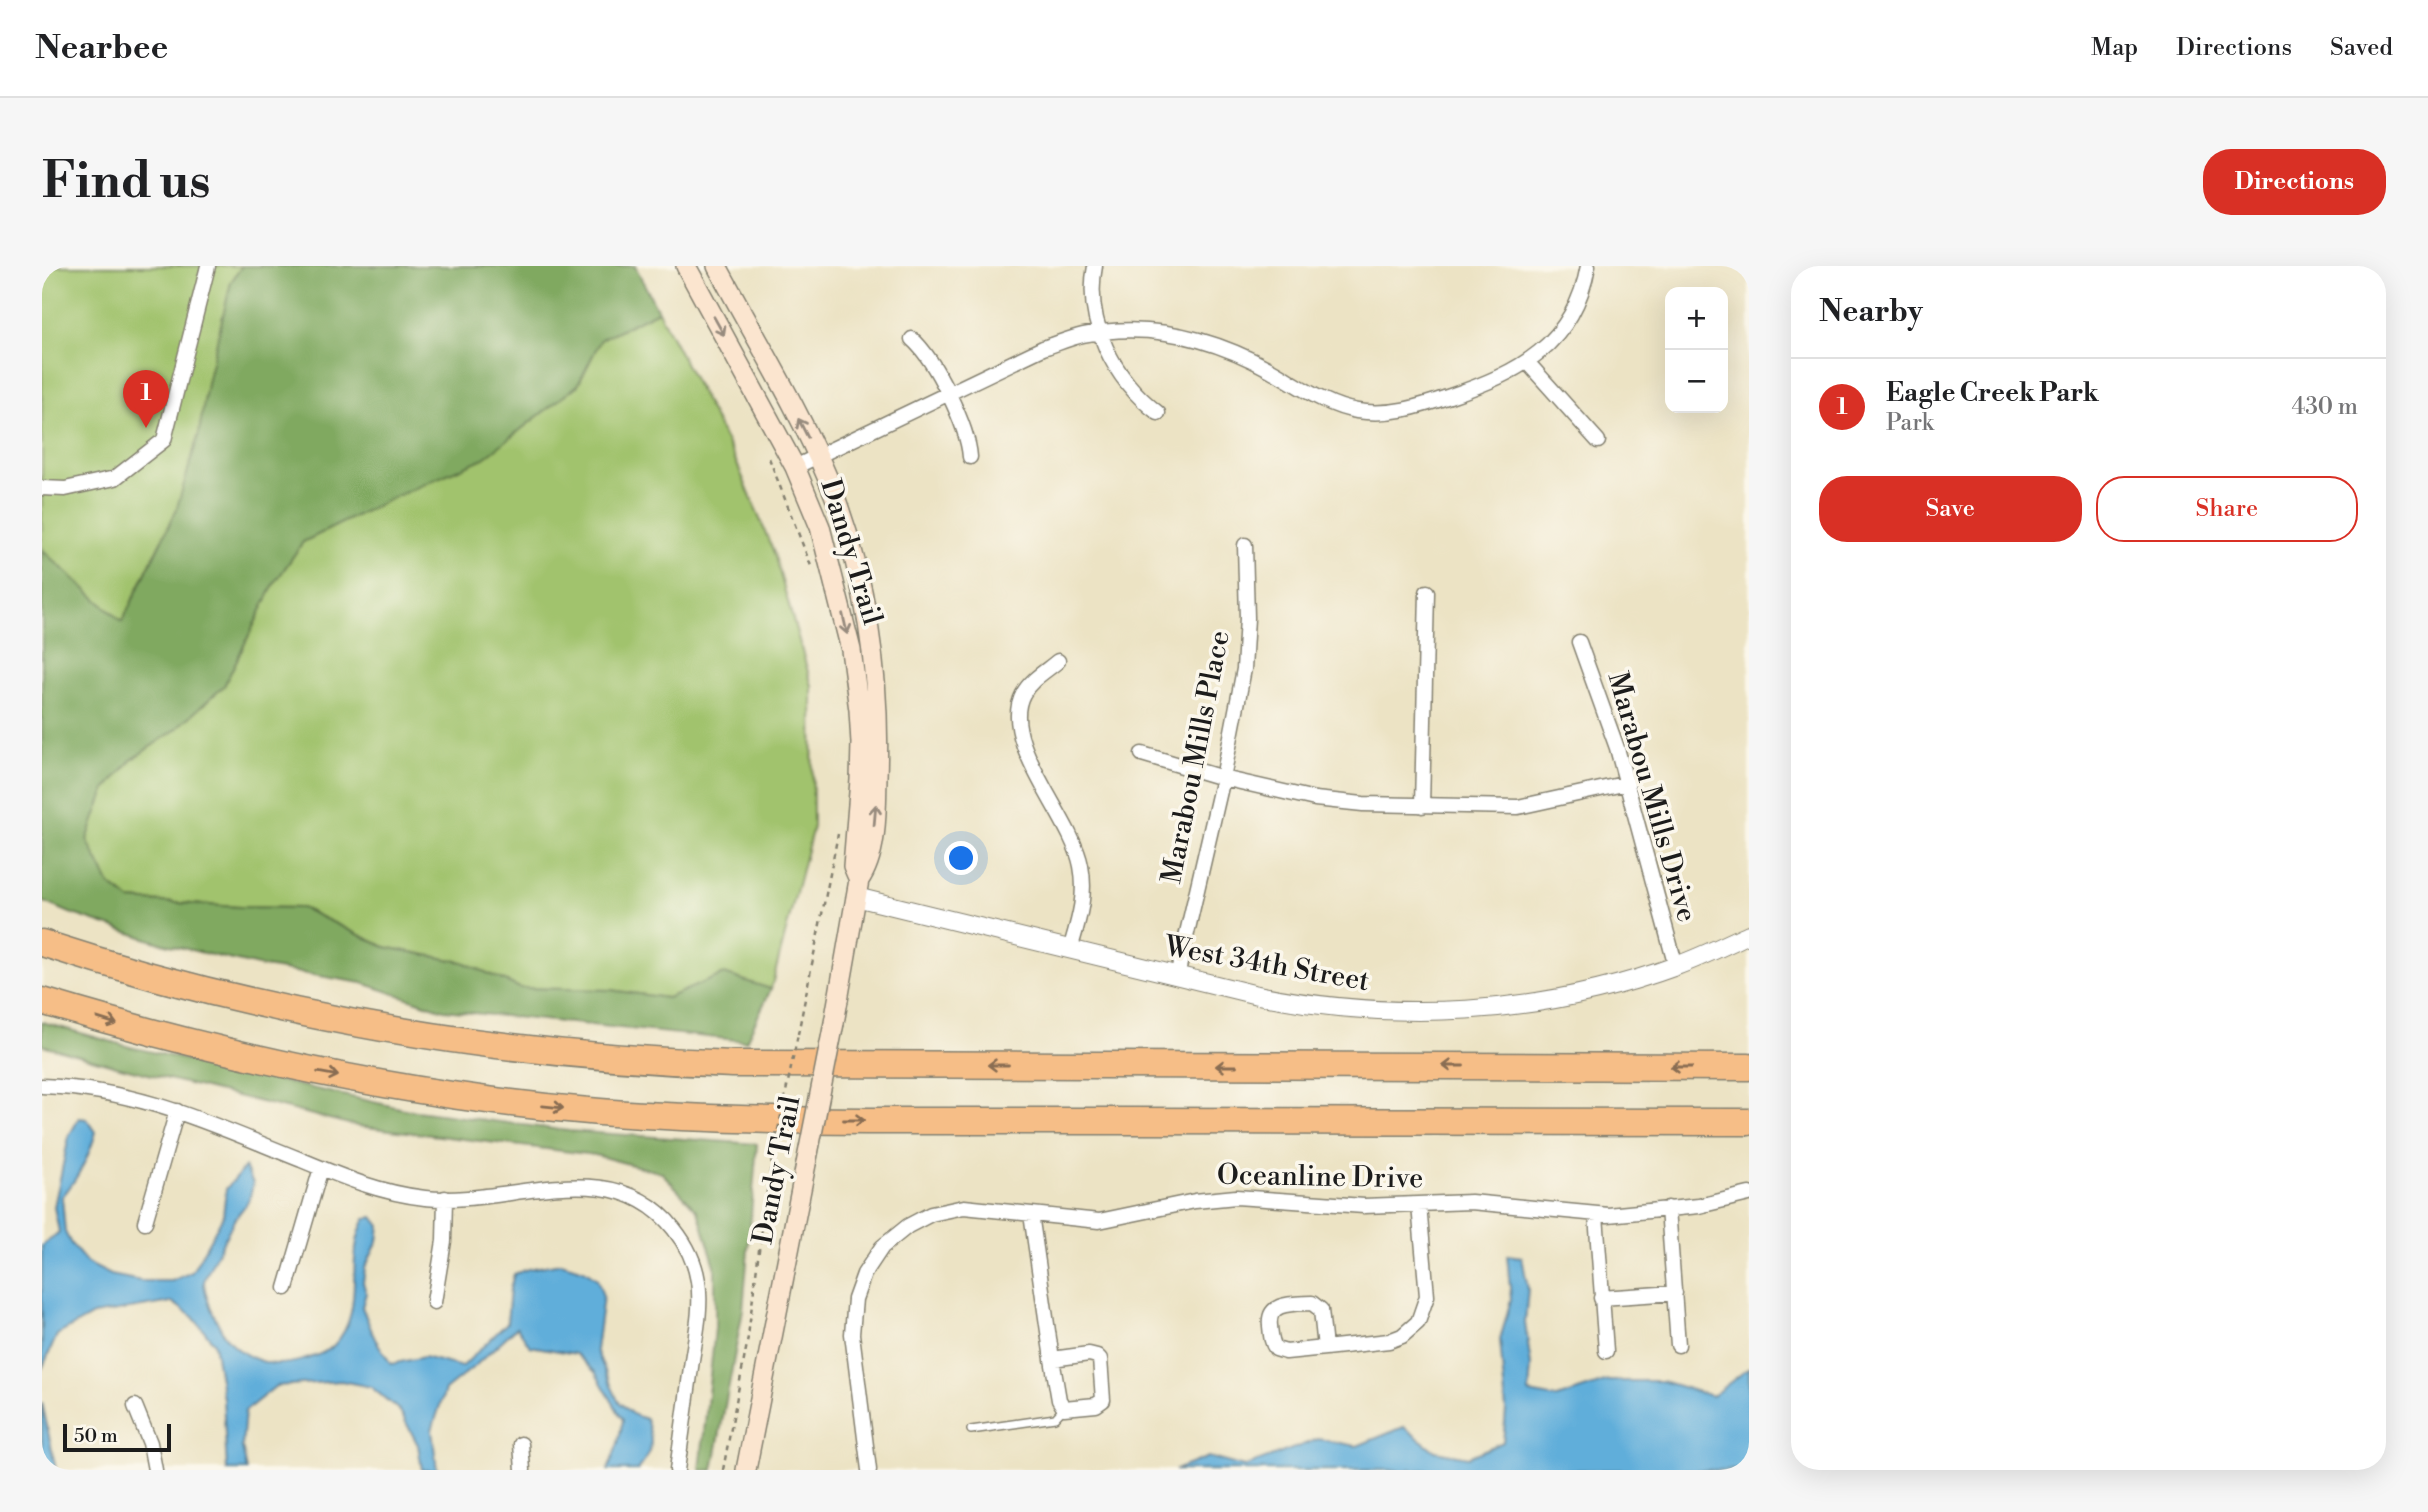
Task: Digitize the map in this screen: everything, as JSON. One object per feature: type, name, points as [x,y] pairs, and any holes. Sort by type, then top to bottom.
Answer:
[{"type":"highway","points":[[42,943],[149,975],[323,1017],[453,1039],[596,1056],[758,1064],[1749,1067]]},
{"type":"highway","points":[[42,1001],[132,1028],[308,1071],[438,1093],[597,1112],[784,1120],[1749,1122]]},
{"type":"main road","name":"Dandy Trail","points":[[686,266],[795,467],[820,527],[851,650],[861,743],[853,866],[857,889]]},
{"type":"main road","name":"Dandy Trail","points":[[717,266],[818,457],[852,551],[867,622],[875,681],[878,765],[874,832],[867,868],[857,889],[834,1023],[746,1470]]},
{"type":"street","points":[[42,488],[65,489],[115,478],[164,440],[208,266]]},
{"type":"street","points":[[1095,266],[1092,299],[1100,333],[1123,378],[1143,401],[1158,413]]},
{"type":"street","points":[[795,467],[948,396],[1043,348],[1083,335],[1126,330],[1162,331],[1217,344],[1247,356],[1338,406],[1371,413],[1417,408],[1496,380],[1527,362],[1552,341],[1568,319],[1580,295],[1588,266]]},
{"type":"street","points":[[912,339],[930,359],[966,435],[970,457]]},
{"type":"street","points":[[1527,362],[1598,442]]},
{"type":"street","name":"Marabou Mills Place","points":[[1177,976],[1223,778],[1244,669],[1247,618],[1245,545]]},
{"type":"street","points":[[1422,806],[1427,592]]},
{"type":"street","name":"Marabou Mills Drive","points":[[1579,642],[1628,783],[1675,967]]},
{"type":"street","points":[[1058,661],[1028,685],[1019,703],[1017,720],[1021,741],[1072,839],[1081,864],[1083,898],[1070,950]]},
{"type":"street","points":[[1142,754],[1223,778],[1315,799],[1422,806],[1531,806],[1628,783]]},
{"type":"street","name":"West 34th Street","points":[[857,889],[1070,950],[1177,976],[1309,1005],[1380,1011],[1445,1012],[1566,997],[1675,967],[1749,934]]},
{"type":"street","points":[[42,1086],[115,1093],[177,1111],[375,1188],[445,1199],[492,1197],[595,1185],[627,1193],[656,1210],[682,1240],[691,1258],[698,1283],[698,1316],[677,1470]]},
{"type":"street","points":[[145,1222],[177,1111]]},
{"type":"street","points":[[286,1288],[321,1168]]},
{"type":"street","name":"Oceanline Drive","points":[[869,1470],[852,1319],[859,1287],[870,1263],[891,1237],[931,1214],[964,1207],[1099,1221],[1195,1201],[1236,1197],[1364,1206],[1471,1202],[1596,1215],[1699,1206],[1749,1194]]},
{"type":"street","points":[[434,1302],[444,1241],[445,1199]]},
{"type":"street","points":[[1325,1348],[1318,1306],[1312,1303],[1283,1305],[1274,1309],[1269,1317],[1271,1340],[1276,1349],[1286,1352],[1325,1348],[1389,1341],[1402,1336],[1418,1322],[1427,1296],[1419,1205]]},
{"type":"street","points":[[1668,1208],[1678,1345]]},
{"type":"street","points":[[1031,1214],[1052,1359],[1059,1400],[1064,1408],[1096,1405],[1103,1400],[1101,1362],[1097,1356],[1089,1354],[1052,1359]]},
{"type":"street","points":[[1596,1215],[1606,1351]]},
{"type":"street","points":[[1601,1298],[1675,1293]]},
{"type":"street","points":[[135,1406],[150,1443],[155,1470]]},
{"type":"street","points":[[521,1444],[523,1470]]},
{"type":"lane","points":[[971,1430],[1055,1418],[1064,1408]]},
{"type":"path","points":[[769,456],[813,572]]},
{"type":"path","points":[[723,1470],[747,1344],[772,1159],[839,826]]},
{"type":"green space","points":[[42,266],[401,266],[277,481],[161,541],[122,622],[42,604]]},
{"type":"green space","points":[[242,266],[635,266],[658,311],[601,339],[578,385],[484,458],[388,500],[303,542],[274,584],[224,686],[175,730],[131,760],[105,790],[87,840],[110,885],[130,900],[302,908],[385,947],[463,962],[520,988],[611,990],[667,998],[724,974],[771,989],[746,1041],[444,1010],[362,983],[258,966],[157,942],[42,901],[42,550],[122,622],[176,511],[199,433],[207,383],[231,282]]},
{"type":"green space","points":[[658,311],[733,454],[774,553],[812,686],[813,827],[771,989],[724,974],[667,998],[611,990],[520,988],[463,962],[385,947],[302,908],[130,900],[110,885],[86,840],[105,790],[131,760],[175,730],[224,686],[274,584],[303,542],[388,500],[578,385],[601,339]]},
{"type":"green space","points":[[42,1022],[130,1047],[409,1110],[569,1131],[757,1144],[743,1310],[713,1470],[700,1470],[715,1328],[715,1266],[698,1211],[662,1173],[595,1155],[357,1126],[42,1045]]},
{"type":"water","points":[[79,1118],[87,1119],[96,1132],[83,1166],[62,1197],[65,1232],[87,1263],[111,1275],[141,1281],[172,1281],[192,1272],[223,1216],[226,1189],[245,1167],[253,1183],[250,1197],[234,1220],[204,1282],[210,1306],[228,1340],[240,1351],[261,1361],[276,1364],[294,1362],[313,1357],[334,1345],[350,1316],[356,1250],[365,1219],[373,1217],[380,1226],[378,1241],[365,1268],[363,1282],[366,1293],[362,1307],[375,1339],[391,1364],[424,1357],[462,1367],[507,1323],[514,1274],[561,1263],[584,1270],[597,1279],[603,1296],[596,1350],[618,1401],[632,1414],[646,1419],[651,1440],[647,1457],[638,1470],[608,1470],[623,1420],[595,1372],[576,1354],[530,1346],[517,1327],[445,1390],[432,1430],[437,1470],[422,1470],[418,1445],[400,1411],[371,1387],[341,1381],[276,1386],[245,1411],[242,1447],[247,1470],[227,1470],[223,1399],[214,1343],[193,1317],[172,1302],[93,1315],[57,1335],[42,1369],[42,1246],[59,1232],[54,1207],[69,1136]]},
{"type":"water","points":[[1507,1255],[1522,1257],[1528,1289],[1525,1323],[1531,1365],[1529,1393],[1557,1398],[1608,1381],[1662,1381],[1712,1396],[1749,1368],[1749,1470],[1175,1470],[1208,1457],[1244,1467],[1318,1439],[1357,1446],[1404,1427],[1435,1451],[1468,1457],[1503,1442],[1506,1410],[1500,1340],[1511,1299]]},
{"type":"water","points":[[42,1402],[56,1470],[42,1470]]},
{"type":"place","name":"Eagle Creek Park","points":[[146,428]]}]
